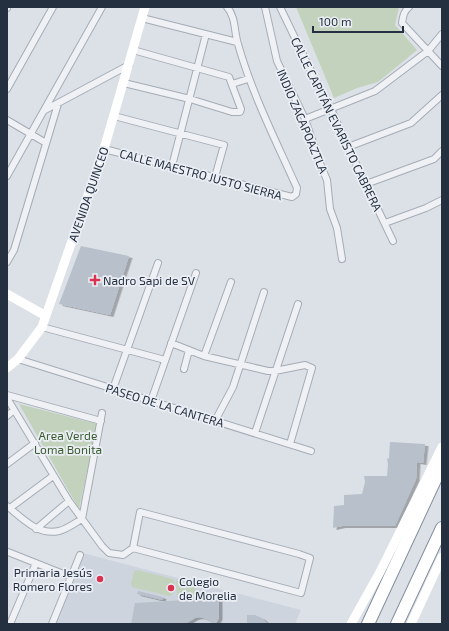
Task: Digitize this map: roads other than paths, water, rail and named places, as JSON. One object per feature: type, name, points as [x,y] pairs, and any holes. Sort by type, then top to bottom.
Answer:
[{"type":"highway","points":[[368,624],[442,465]]},
{"type":"highway","points":[[396,624],[442,528]]},
{"type":"street","points":[[7,89],[53,7]]},
{"type":"street","points":[[7,176],[102,7]]},
{"type":"street","name":"AVENIDA QUINCEO","points":[[7,368],[18,359],[42,327],[104,149],[145,7]]},
{"type":"street","points":[[226,7],[230,11],[234,22],[237,42],[248,79],[232,84]]},
{"type":"street","name":"INDIO ZACAPOAZTLA","points":[[264,7],[277,61],[305,120],[327,180],[330,209],[337,228],[342,259]]},
{"type":"street","name":"CALLE CAPITÁN EVARISTO CABRERA","points":[[280,7],[331,109],[393,241]]},
{"type":"street","points":[[409,7],[403,16],[402,23],[442,66]]},
{"type":"street","points":[[142,18],[237,42]]},
{"type":"street","points":[[172,166],[206,34]]},
{"type":"street","points":[[305,120],[375,91],[428,51],[442,34]]},
{"type":"street","points":[[124,83],[190,99],[232,112],[240,112],[241,109],[229,77],[133,50]]},
{"type":"street","points":[[45,110],[129,64]]},
{"type":"street","name":"CALLE MAESTRO JUSTO SIERRA","points":[[104,149],[292,198],[296,194],[297,188],[248,79]]},
{"type":"street","points":[[348,147],[411,123],[442,95]]},
{"type":"street","points":[[7,262],[14,250],[58,104]]},
{"type":"street","points":[[114,116],[224,145],[215,177]]},
{"type":"street","points":[[7,120],[46,143]]},
{"type":"street","points":[[366,184],[434,159],[442,151]]},
{"type":"street","points":[[385,223],[426,208],[442,200]]},
{"type":"street","points":[[113,389],[158,263]]},
{"type":"street","points":[[151,401],[164,360],[196,273]]},
{"type":"street","points":[[204,356],[231,282]]},
{"type":"street","points":[[215,421],[233,387],[264,292]]},
{"type":"street","points":[[7,294],[46,316]]},
{"type":"street","points":[[255,433],[298,304]]},
{"type":"street","points":[[42,327],[128,349],[164,360]]},
{"type":"street","points":[[170,344],[204,356],[275,372],[305,365],[312,368],[290,444]]},
{"type":"street","points":[[184,369],[189,350]]},
{"type":"street","name":"PASEO DE LA CANTERA","points":[[18,359],[311,451]]},
{"type":"street","points":[[7,395],[101,421]]},
{"type":"street","points":[[7,398],[69,501],[102,546],[109,552],[123,555],[133,548],[140,512],[310,558],[301,593],[133,548]]},
{"type":"street","points":[[7,416],[14,410]]},
{"type":"street","points":[[82,519],[102,413]]},
{"type":"street","points":[[7,464],[35,443]]},
{"type":"street","points":[[351,624],[380,572],[442,447]]},
{"type":"street","points":[[53,476],[8,507],[36,529],[48,532],[60,531],[82,519]]},
{"type":"street","points":[[36,529],[69,501]]},
{"type":"street","points":[[8,552],[71,577]]},
{"type":"street","points":[[52,624],[80,554]]},
{"type":"street","points":[[411,624],[442,557]]},
{"type":"street","points":[[10,624],[36,563]]},
{"type":"place","name":"Nadro Sapi de SV","points":[[95,280]]},
{"type":"place","name":"Primaria Jesús Romero Flores","points":[[100,579]]},
{"type":"place","name":"Colegio de Morelia","points":[[171,588]]},
{"type":"park label","name":"Area Verde Loma Bonita","points":[[68,442]]}]
